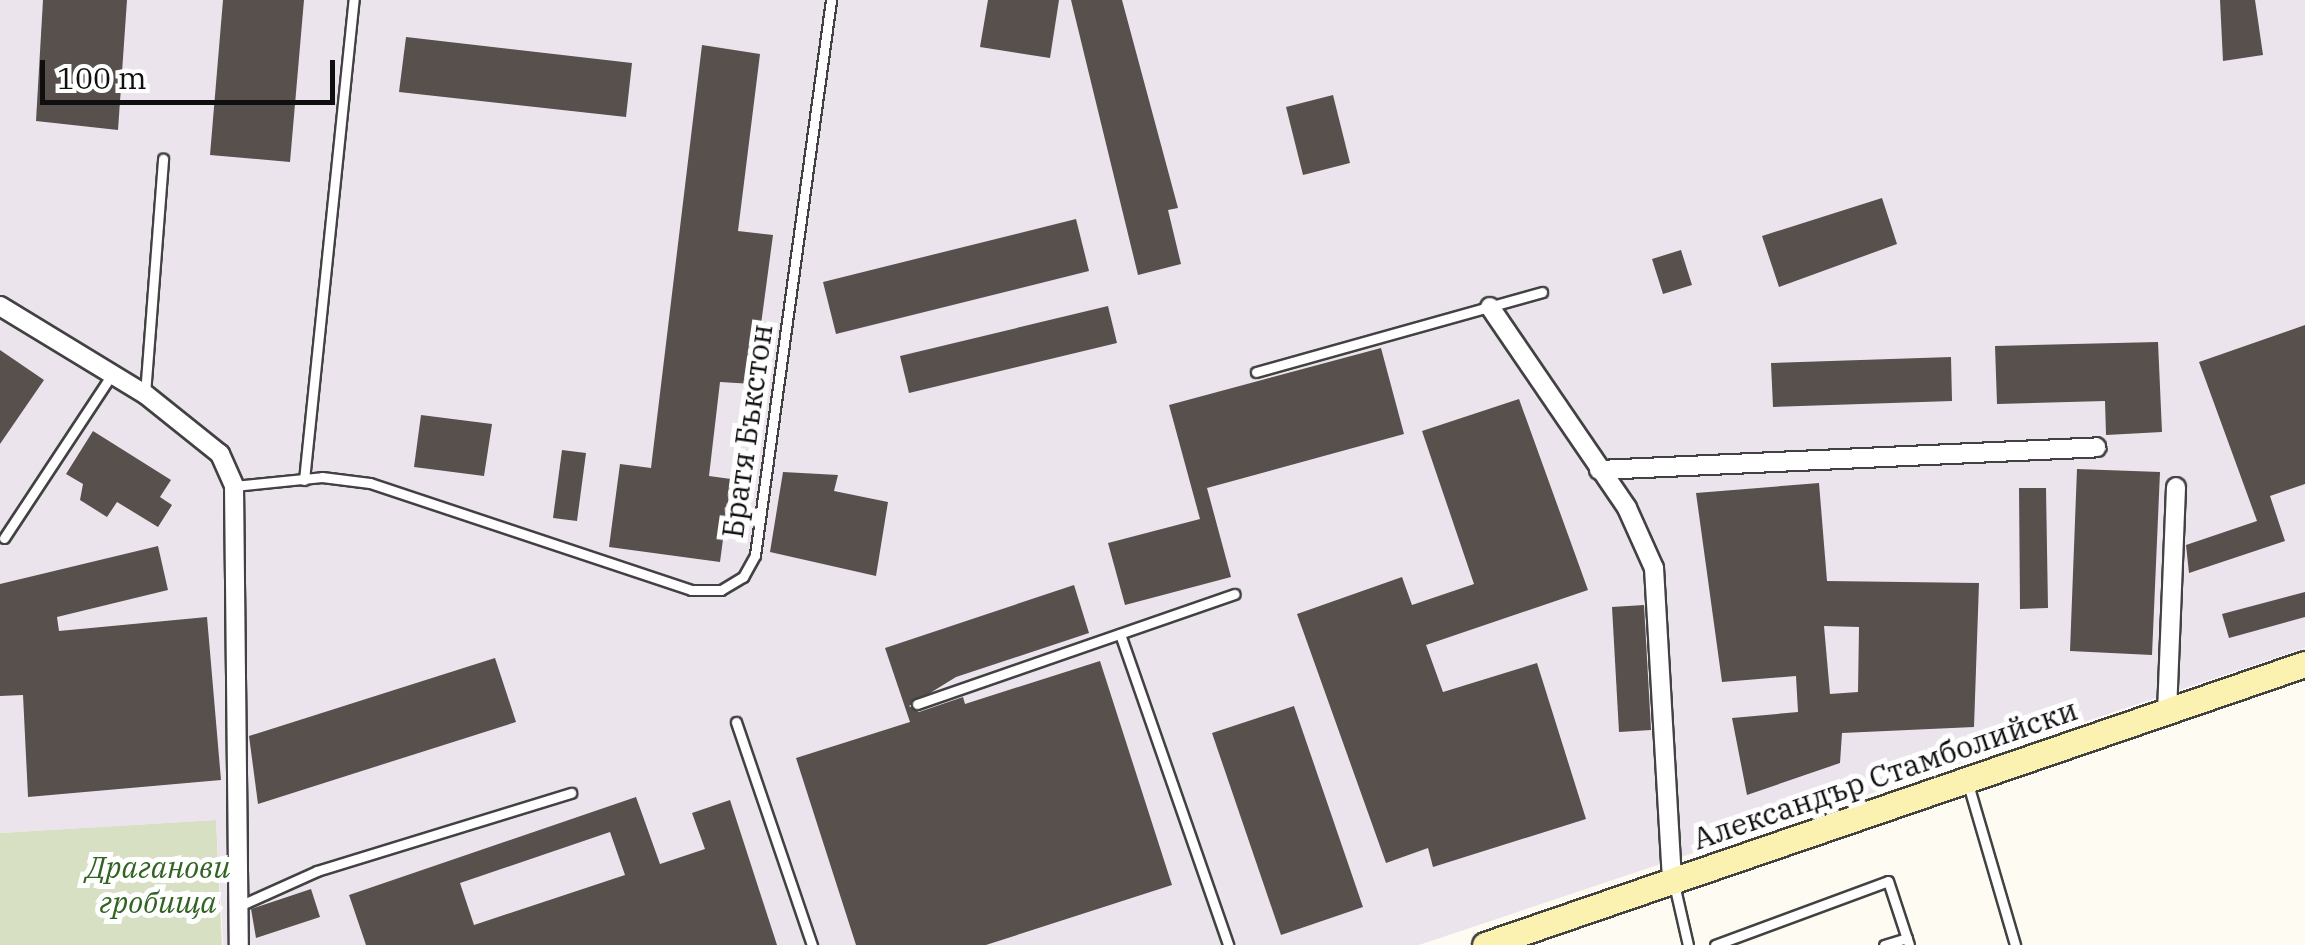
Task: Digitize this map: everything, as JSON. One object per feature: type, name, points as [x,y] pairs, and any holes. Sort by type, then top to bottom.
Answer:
[{"type":"street","points":[[0,306],[145,394],[220,454],[234,486],[239,945]]},
{"type":"street","points":[[1490,307],[1599,470],[1654,568],[1672,880]]},
{"type":"street","points":[[1599,470],[2096,447]]},
{"type":"street","points":[[2167,712],[2176,487]]},
{"type":"street","name":"Александър Стамболийски","points":[[1486,945],[2305,664]]},
{"type":"lane","points":[[304,480],[354,0]]},
{"type":"lane","name":"Братя Бъкстон","points":[[234,486],[304,480],[370,483],[691,590],[721,590],[742,576],[755,555],[831,0]]},
{"type":"lane","points":[[145,394],[164,158]]},
{"type":"lane","points":[[1256,372],[1542,292]]},
{"type":"lane","points":[[4,538],[112,374]]},
{"type":"lane","points":[[917,704],[1235,594]]},
{"type":"lane","points":[[1120,634],[1228,945]]},
{"type":"lane","points":[[736,722],[812,945]]},
{"type":"lane","points":[[1968,781],[2016,945]]},
{"type":"lane","points":[[237,907],[318,870],[571,792]]},
{"type":"lane","points":[[1672,880],[1688,945]]},
{"type":"lane","points":[[1715,945],[1888,881],[1908,941],[1884,945]]},
{"type":"shaded area","points":[[0,0],[2305,0],[2305,648],[1419,945],[223,945],[216,820],[0,833]]},
{"type":"green space","name":"Драганови гробища","points":[[216,820],[222,945],[0,945],[0,833]]},
{"type":"building","points":[[43,0],[127,0],[118,130],[36,121]]},
{"type":"building","points":[[223,0],[304,0],[290,162],[210,155]]},
{"type":"building","points":[[988,0],[1059,0],[1050,58],[980,47]]},
{"type":"building","points":[[1071,0],[1122,0],[1178,208],[1168,210],[1181,264],[1138,275]]},
{"type":"building","points":[[2220,0],[2255,0],[2263,55],[2223,61]]},
{"type":"building","points":[[406,37],[632,63],[626,117],[399,92]]},
{"type":"building","points":[[702,45],[760,54],[738,231],[773,235],[753,384],[720,382],[709,476],[731,479],[720,562],[609,547],[620,464],[651,468]]},
{"type":"building","points":[[1333,95],[1350,163],[1303,175],[1286,107]]},
{"type":"building","points":[[1882,198],[1897,244],[1779,287],[1762,236]]},
{"type":"building","points":[[1076,219],[1089,271],[836,334],[823,282]]},
{"type":"building","points":[[1681,250],[1692,285],[1663,294],[1652,259]]},
{"type":"building","points":[[1108,306],[1117,343],[909,393],[900,356]]},
{"type":"building","points":[[2305,325],[2305,484],[2270,496],[2285,541],[2189,573],[2186,545],[2257,521],[2199,362]]},
{"type":"building","points":[[2158,342],[2162,432],[2106,435],[2105,401],[1997,404],[1995,346]]},
{"type":"building","points":[[1381,348],[1404,434],[1207,488],[1231,577],[1125,605],[1108,543],[1200,519],[1169,405]]},
{"type":"building","points":[[0,350],[44,380],[0,444]]},
{"type":"building","points":[[1951,357],[1952,401],[1773,407],[1771,363]]},
{"type":"building","points":[[1519,399],[1588,590],[1426,645],[1443,692],[1537,663],[1586,819],[1433,867],[1428,848],[1386,863],[1297,614],[1402,577],[1412,605],[1474,584],[1422,431]]},
{"type":"building","points":[[421,415],[492,424],[484,476],[414,467]]},
{"type":"building","points":[[93,431],[171,480],[160,497],[172,505],[158,527],[117,502],[107,517],[80,500],[83,484],[66,474]]},
{"type":"building","points":[[562,450],[586,453],[577,521],[553,518]]},
{"type":"building","points":[[2077,469],[2160,472],[2152,655],[2070,651]]},
{"type":"building","points":[[783,472],[838,475],[834,491],[888,502],[876,576],[770,552]]},
{"type":"building","points":[[1819,483],[1827,581],[1979,583],[1974,727],[1842,733],[1840,763],[1747,795],[1732,718],[1798,712],[1796,676],[1722,682],[1696,493]],"holes":[[[1824,626],[1859,627],[1858,692],[1830,694]]]},
{"type":"building","points":[[2019,488],[2046,488],[2048,608],[2020,609]]},
{"type":"building","points":[[158,546],[168,590],[57,617],[59,631],[207,617],[221,780],[28,797],[23,695],[0,696],[0,584]]},
{"type":"building","points":[[1074,585],[1089,633],[956,677],[909,706],[919,712],[963,697],[965,704],[1100,661],[1172,885],[986,945],[856,945],[796,758],[910,722],[885,648]]},
{"type":"building","points":[[2305,592],[2305,617],[2229,638],[2222,614]]},
{"type":"building","points":[[1644,605],[1651,730],[1619,732],[1612,607]]},
{"type":"building","points":[[495,658],[516,722],[258,804],[249,736]]},
{"type":"building","points":[[1294,706],[1363,907],[1281,935],[1212,733]]},
{"type":"building","points":[[636,797],[660,864],[705,849],[692,813],[730,800],[777,945],[366,945],[349,895]],"holes":[[[610,832],[625,875],[474,925],[460,883]]]},
{"type":"building","points":[[311,889],[320,917],[256,938],[251,909]]}]
